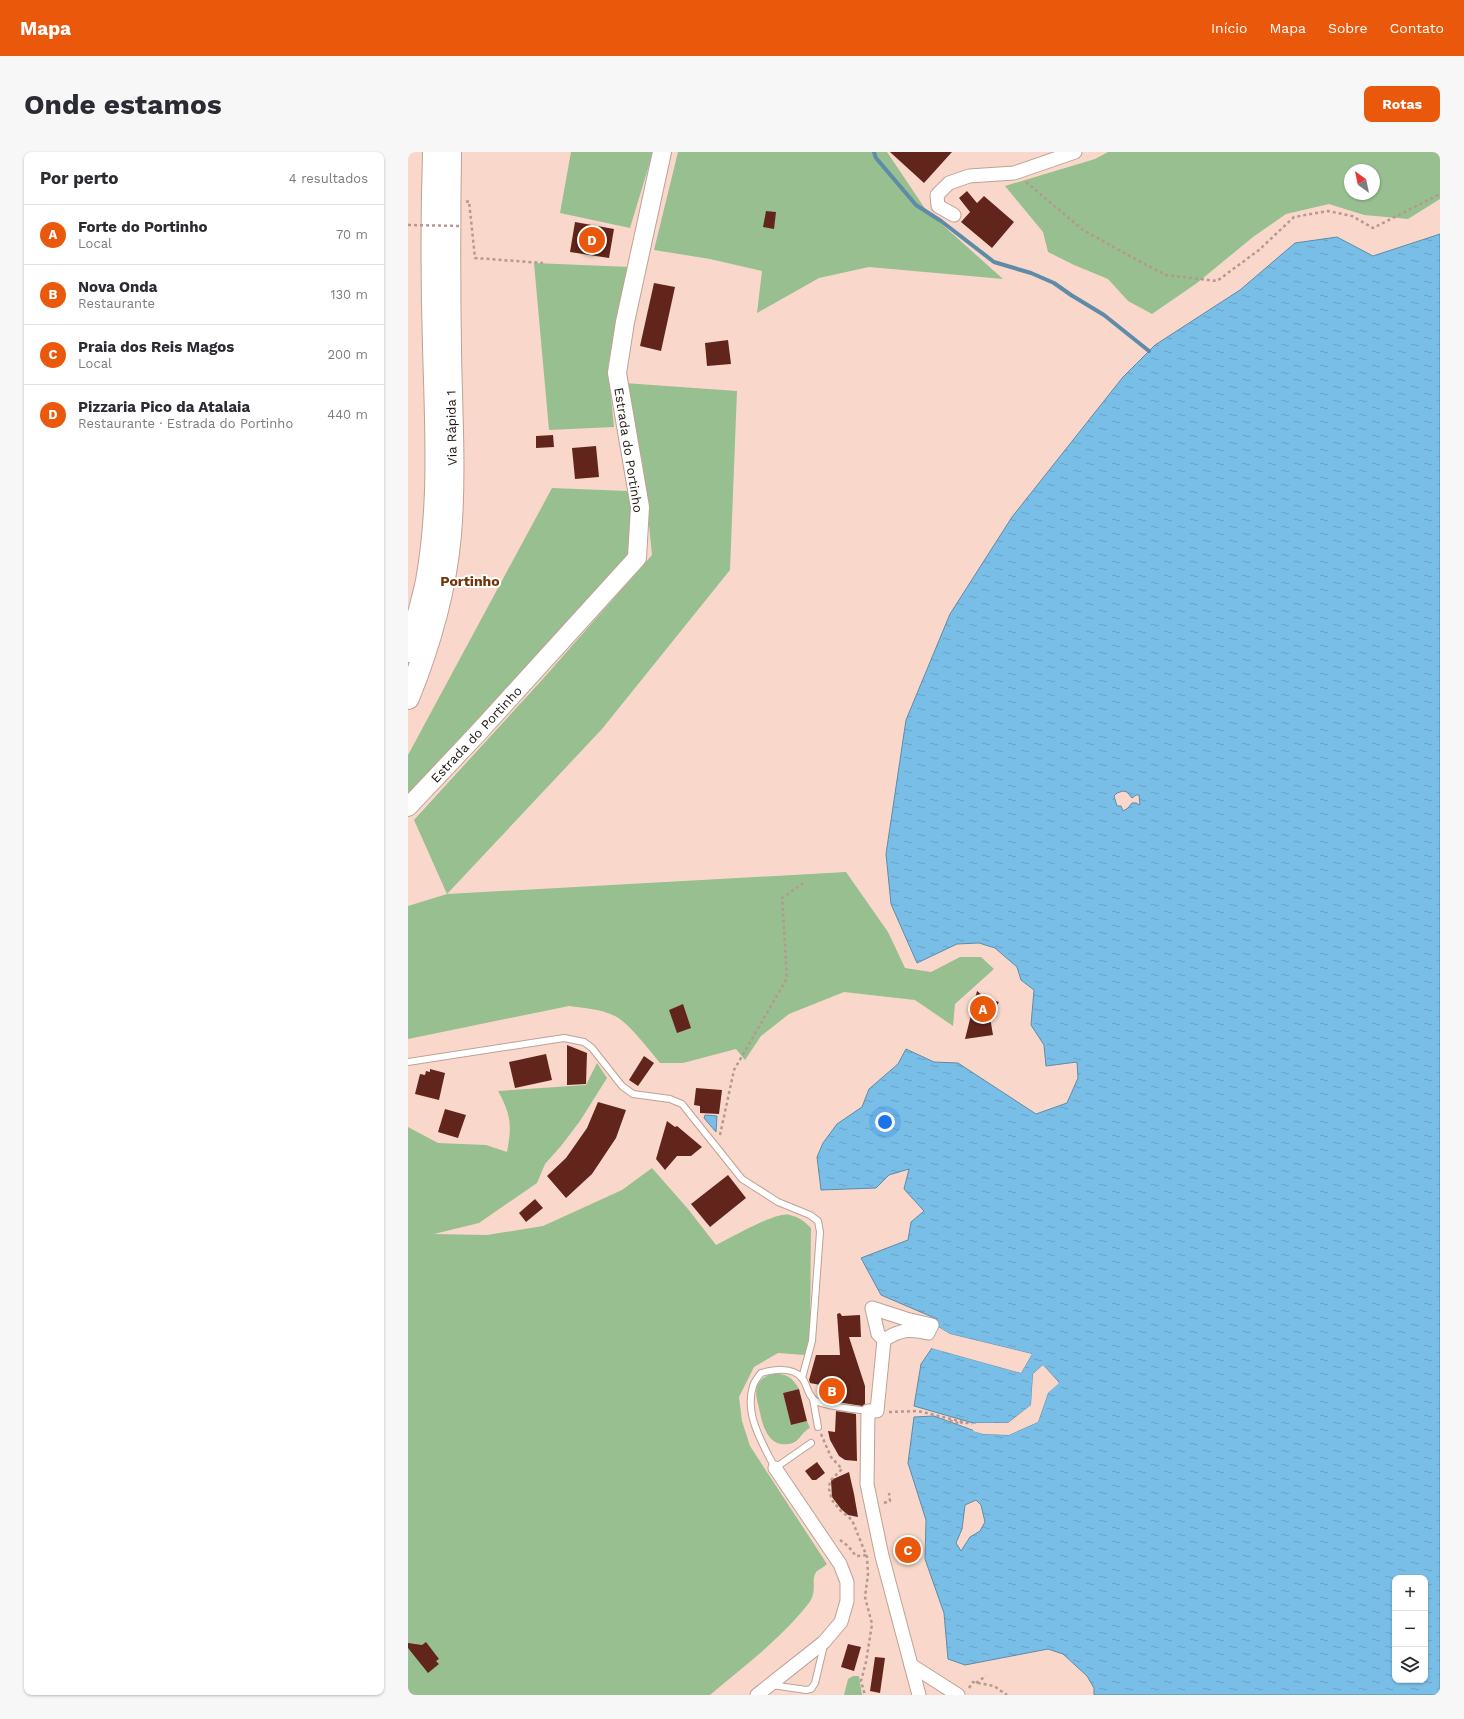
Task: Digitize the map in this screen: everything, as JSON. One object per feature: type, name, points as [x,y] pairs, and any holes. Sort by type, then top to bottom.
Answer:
[{"type":"highway","name":"Via Rápida 1","points":[[408,651],[418,620],[427,581],[433,532],[436,484],[431,244],[434,152]]},
{"type":"highway","name":"Via Rápida 1","points":[[408,698],[422,665],[434,624],[443,582],[450,536],[453,483],[448,249],[450,152]]},
{"type":"street","name":"Estrada do Portinho","points":[[408,806],[477,734],[637,558],[640,507],[617,373],[625,322],[662,152]]},
{"type":"street","points":[[954,215],[938,206],[937,195],[949,182],[969,176],[1014,173],[1075,152]]},
{"type":"street","points":[[884,1340],[873,1411],[866,1484],[882,1556],[919,1695]]},
{"type":"street","points":[[757,1695],[824,1642],[841,1622],[845,1613],[847,1601],[847,1582],[840,1564],[775,1468]]},
{"type":"street","points":[[911,1665],[958,1695]]},
{"type":"lane","points":[[408,1062],[564,1038],[584,1042],[592,1048],[622,1086],[633,1094],[670,1099],[682,1104],[742,1179],[778,1202],[810,1215],[818,1221],[820,1232],[812,1341],[802,1378]]},
{"type":"lane","points":[[811,1442],[775,1468],[757,1432],[753,1420],[751,1397],[753,1385],[760,1373],[777,1369],[794,1373],[802,1378],[813,1399],[818,1427]]},
{"type":"lane","points":[[813,1399],[818,1402],[873,1411]]},
{"type":"lane","points":[[771,1684],[806,1690],[811,1689],[815,1683],[824,1642]]},
{"type":"path","points":[[1014,173],[1083,230],[1148,266],[1166,275],[1216,281],[1259,250],[1294,217],[1328,211],[1352,216],[1373,228],[1440,194]]},
{"type":"path","points":[[465,202],[469,201],[475,258],[543,263]]},
{"type":"path","points":[[408,226],[462,226]]},
{"type":"path","points":[[717,1147],[734,1070],[787,978],[782,898],[803,883]]},
{"type":"path","points":[[873,1411],[918,1411],[972,1424]]},
{"type":"path","points":[[950,1422],[961,1424],[962,1421]]},
{"type":"path","points":[[818,1427],[832,1457],[842,1469],[830,1481],[829,1489],[832,1500],[840,1510],[852,1520],[867,1556],[868,1574],[865,1596],[872,1624],[866,1662],[861,1681],[865,1695]]},
{"type":"path","points":[[881,1504],[890,1501],[889,1493]]},
{"type":"path","points":[[837,1539],[848,1546],[856,1556],[867,1556],[871,1553]]},
{"type":"path","points":[[986,1676],[975,1683],[994,1686],[1007,1695]]},
{"type":"green space","points":[[571,152],[653,152],[630,228],[560,213]]},
{"type":"green space","points":[[678,152],[887,152],[926,210],[1003,279],[869,267],[819,278],[757,313],[762,271],[710,259],[654,250]]},
{"type":"green space","points":[[1108,152],[1440,152],[1440,199],[1408,219],[1364,215],[1329,204],[1286,214],[1253,237],[1197,283],[1152,314],[1128,301],[1108,279],[1048,252],[1043,232],[1005,186],[1095,159]]},
{"type":"green space","points":[[534,263],[630,267],[608,366],[614,427],[549,430]]},
{"type":"green space","points":[[624,383],[737,391],[730,570],[602,729],[447,894],[414,820],[541,681],[652,555],[643,465]]},
{"type":"green space","points":[[552,488],[627,491],[634,506],[628,558],[408,794],[408,755]]},
{"type":"green space","points":[[846,872],[888,932],[905,968],[931,972],[960,957],[981,957],[994,969],[955,1004],[953,1026],[915,1000],[844,992],[789,1014],[761,1036],[745,1060],[736,1049],[683,1063],[660,1063],[633,1031],[615,1016],[598,1010],[569,1006],[408,1039],[408,906],[447,894]]},
{"type":"green space","points":[[597,1063],[607,1078],[580,1121],[545,1164],[537,1183],[479,1223],[434,1234],[487,1235],[543,1226],[622,1190],[652,1168],[688,1209],[716,1245],[742,1231],[775,1217],[790,1215],[802,1220],[811,1228],[810,1339],[805,1355],[778,1353],[754,1367],[739,1397],[742,1421],[750,1446],[827,1564],[815,1574],[812,1599],[798,1616],[762,1652],[710,1695],[408,1695],[408,1127],[438,1143],[486,1145],[507,1152],[510,1135],[509,1120],[506,1107],[498,1091],[586,1085]]},
{"type":"green space","points":[[771,1374],[787,1376],[794,1381],[799,1389],[783,1393],[791,1425],[807,1421],[810,1428],[804,1432],[798,1440],[792,1443],[781,1444],[775,1442],[770,1438],[764,1427],[757,1400],[756,1389],[761,1380]]},
{"type":"green space","points":[[853,1676],[859,1676],[862,1695],[844,1695],[848,1679]]},
{"type":"water","points":[[1440,234],[1440,1695],[1094,1695],[1094,1688],[1087,1676],[1063,1654],[1048,1649],[965,1665],[948,1659],[944,1613],[925,1559],[926,1520],[908,1463],[914,1417],[934,1416],[983,1434],[1009,1435],[1038,1422],[1048,1393],[1059,1382],[1043,1365],[1033,1374],[1031,1405],[1008,1423],[973,1423],[914,1406],[921,1364],[932,1348],[1021,1373],[1032,1354],[950,1334],[935,1325],[937,1319],[881,1295],[861,1258],[908,1240],[911,1222],[924,1211],[904,1189],[909,1169],[889,1175],[876,1188],[821,1190],[817,1157],[823,1143],[837,1124],[862,1107],[869,1089],[898,1064],[906,1049],[934,1062],[958,1063],[1036,1114],[1067,1103],[1078,1078],[1077,1062],[1046,1066],[1044,1045],[1031,1025],[1034,990],[1021,980],[1017,967],[995,948],[979,943],[957,944],[917,963],[891,904],[886,854],[906,720],[950,614],[1012,517],[1123,377],[1155,345],[1240,290],[1295,243],[1337,237],[1373,256]],"holes":[[[1123,791],[1127,792],[1132,798],[1139,795],[1140,805],[1132,803],[1123,811],[1121,806],[1117,806],[1114,796]],[[976,1500],[981,1505],[985,1522],[980,1531],[970,1537],[961,1551],[956,1543],[962,1529],[965,1505]]]},
{"type":"water","points":[[705,1115],[717,1116],[716,1132],[704,1118]]},
{"type":"pier","points":[[935,1325],[950,1334],[1032,1354],[1021,1373],[931,1348],[930,1347],[932,1346],[1020,1370],[1029,1356],[949,1335],[934,1326]]},
{"type":"pier","points":[[1043,1365],[1059,1383],[1048,1393],[1038,1422],[1009,1435],[983,1434],[973,1431],[974,1429],[983,1432],[1008,1433],[1037,1421],[1046,1392],[1056,1382],[1043,1368],[1035,1375],[1032,1407],[1008,1425],[975,1425],[976,1423],[1008,1423],[1031,1405],[1033,1374]]},
{"type":"building","points":[[890,152],[952,152],[924,183]]},
{"type":"building","points":[[967,191],[977,203],[984,196],[1014,222],[992,248],[961,222],[970,212],[959,198]]},
{"type":"building","points":[[766,211],[776,212],[774,229],[763,227]]},
{"type":"building","points":[[575,222],[614,229],[609,258],[570,252]]},
{"type":"building","points":[[654,283],[675,287],[661,351],[640,346]]},
{"type":"building","points":[[728,340],[731,364],[707,366],[705,343]]},
{"type":"building","points":[[553,435],[554,447],[536,448],[536,436]]},
{"type":"building","points":[[596,446],[599,477],[575,479],[572,448]]},
{"type":"building","points":[[977,991],[986,998],[999,1002],[990,1017],[993,1035],[965,1039]]},
{"type":"building","points":[[683,1004],[691,1028],[677,1033],[669,1010]]},
{"type":"building","points":[[567,1045],[587,1053],[586,1084],[567,1085]]},
{"type":"building","points":[[546,1054],[552,1080],[515,1088],[509,1062]]},
{"type":"building","points":[[644,1056],[654,1063],[638,1086],[629,1080]]},
{"type":"building","points":[[430,1069],[445,1073],[439,1100],[415,1094],[420,1074],[425,1075],[426,1071],[430,1072]]},
{"type":"building","points":[[696,1088],[722,1090],[719,1114],[700,1113],[700,1106],[694,1105]]},
{"type":"building","points":[[598,1102],[626,1110],[616,1138],[592,1174],[566,1198],[547,1176],[566,1158],[587,1128]]},
{"type":"building","points":[[445,1109],[466,1115],[458,1138],[438,1132]]},
{"type":"building","points":[[667,1121],[675,1127],[677,1126],[702,1147],[691,1156],[677,1156],[665,1170],[656,1159]]},
{"type":"building","points":[[728,1175],[746,1198],[710,1227],[691,1204]]},
{"type":"building","points":[[535,1199],[543,1208],[526,1222],[519,1213]]},
{"type":"building","points":[[840,1313],[842,1316],[860,1315],[861,1337],[849,1337],[865,1386],[865,1404],[862,1406],[837,1402],[837,1400],[834,1399],[836,1388],[810,1383],[809,1380],[816,1355],[840,1355],[837,1314]]},
{"type":"building","points":[[799,1389],[807,1421],[791,1425],[783,1393]]},
{"type":"building","points":[[836,1411],[856,1414],[857,1461],[845,1460],[839,1456],[830,1440],[828,1431],[835,1432]]},
{"type":"building","points":[[817,1462],[825,1473],[816,1480],[812,1480],[805,1471]]},
{"type":"building","points":[[849,1472],[858,1517],[848,1515],[841,1509],[832,1497],[831,1480]]},
{"type":"building","points":[[426,1642],[439,1659],[436,1661],[439,1664],[428,1673],[408,1648],[408,1643],[422,1645]]},
{"type":"building","points":[[848,1644],[861,1647],[854,1671],[841,1667]]},
{"type":"building","points":[[875,1657],[885,1658],[880,1693],[870,1691]]},
{"type":"waterway","points":[[874,152],[876,158],[916,205],[941,221],[994,262],[1031,273],[1054,283],[1104,315],[1149,351]]},
{"type":"place","name":"Pizzaria Pico da Atalaia","points":[[592,240]]},
{"type":"place","name":"Forte do Portinho","points":[[983,1009]]},
{"type":"place","name":"Nova Onda","points":[[832,1391]]},
{"type":"place","name":"Praia dos Reis Magos","points":[[908,1550]]},
{"type":"district","name":"Portinho","points":[[470,581]]}]
